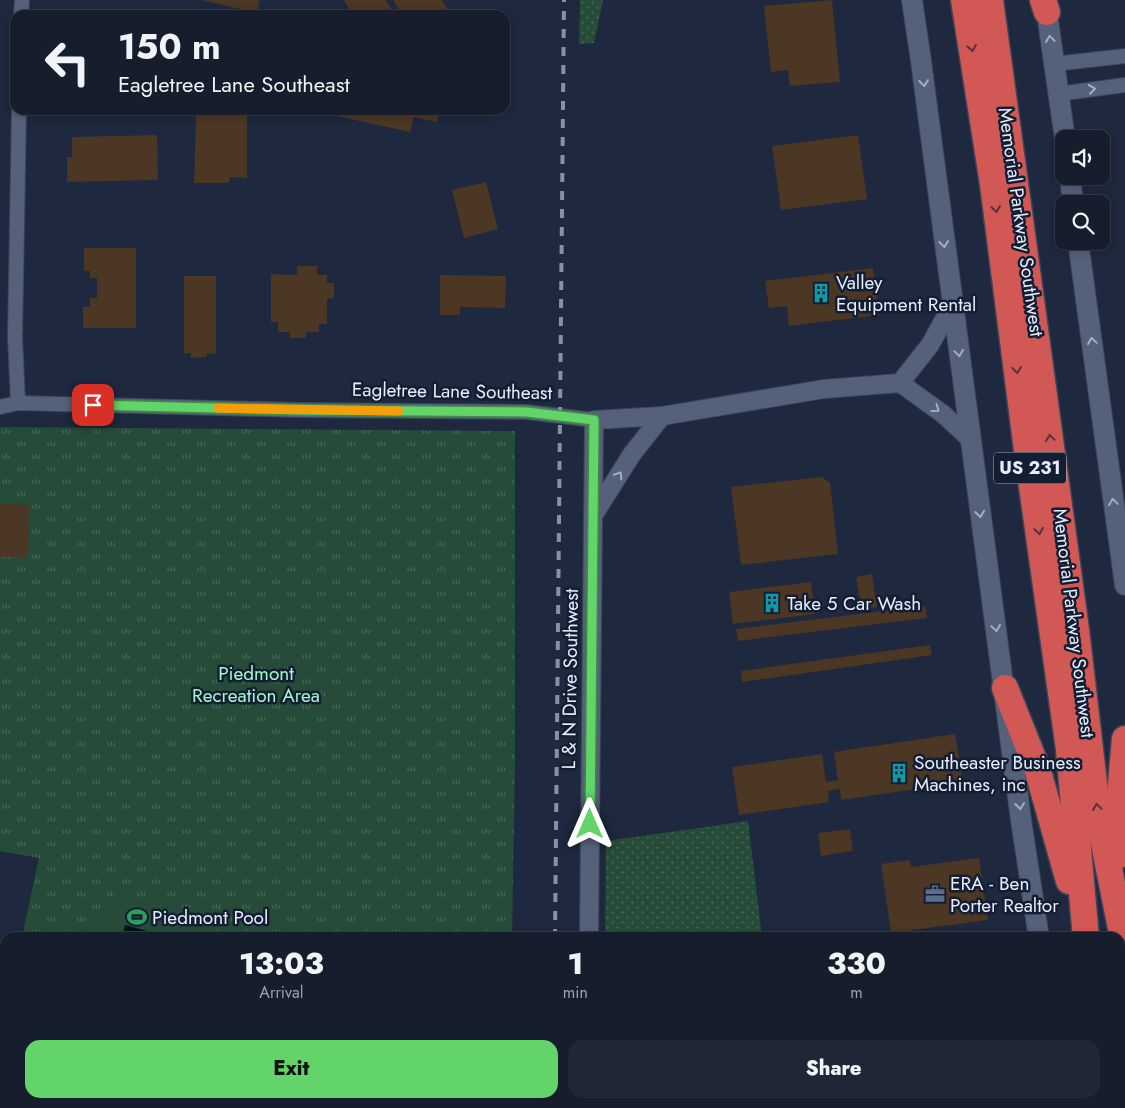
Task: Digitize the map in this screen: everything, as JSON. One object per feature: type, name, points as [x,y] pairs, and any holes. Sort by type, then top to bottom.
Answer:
[{"type":"highway","name":"Memorial Parkway Southwest","points":[[964,0],[993,184],[1027,449],[1069,749],[1085,932]]},
{"type":"highway","name":"Memorial Parkway Southwest","points":[[990,0],[1075,620],[1097,809],[1122,932]]},
{"type":"highway","points":[[1005,688],[1037,768],[1084,932]]},
{"type":"highway","points":[[1123,932],[1118,818],[1125,739]]},
{"type":"main road","points":[[912,0],[1005,688],[1021,820],[1038,932]]},
{"type":"main road","points":[[1045,4],[1063,130]]},
{"type":"main road","points":[[1079,250],[1125,585]]},
{"type":"street","points":[[1054,64],[1125,56]]},
{"type":"street","points":[[1058,94],[1125,85]]},
{"type":"street","points":[[18,403],[15,327],[19,115]]},
{"type":"street","points":[[952,305],[930,345],[900,383],[943,414],[970,439]]},
{"type":"street","name":"Eagletree Lane Southeast","points":[[0,407],[18,403],[300,410],[527,412],[594,420],[662,416],[824,389],[900,383]]},
{"type":"street","points":[[593,516],[632,454],[662,416]]},
{"type":"street","name":"L & N Drive Southwest","points":[[589,932],[594,420]]},
{"type":"green space","points":[[580,0],[603,0],[594,43],[579,44]]},
{"type":"green space","name":"Piedmont Recreation Area","points":[[0,427],[515,431],[515,762],[512,932],[23,932],[39,858],[0,851]]},
{"type":"green space","points":[[748,821],[761,932],[605,932],[606,841]]},
{"type":"green space","name":"Piedmont Pool","points":[[115,892],[188,912],[188,920],[215,927],[214,932],[82,932],[88,909],[110,913]]},
{"type":"shaded area","points":[[125,925],[151,932],[123,932]]},
{"type":"building","points":[[202,0],[260,0],[258,10],[244,10]]},
{"type":"building","points":[[344,0],[386,0],[392,10],[350,10]]},
{"type":"building","points":[[393,0],[442,0],[448,10],[399,10]]},
{"type":"building","points":[[832,0],[840,82],[790,86],[788,70],[771,72],[764,6]]},
{"type":"building","points":[[196,115],[252,115],[247,116],[247,178],[230,177],[229,183],[194,183]]},
{"type":"building","points":[[438,115],[437,122],[414,117],[410,132],[337,116]]},
{"type":"building","points":[[157,135],[158,180],[67,182],[67,157],[72,157],[72,137]]},
{"type":"building","points":[[858,135],[867,199],[781,210],[772,146]]},
{"type":"building","points":[[486,182],[498,229],[464,238],[452,190]]},
{"type":"building","points":[[84,248],[136,248],[136,328],[83,328],[83,307],[90,307],[90,298],[97,298],[97,278],[90,278],[90,271],[84,271]]},
{"type":"building","points":[[297,266],[317,266],[317,275],[327,275],[327,283],[334,283],[334,298],[327,299],[327,324],[319,324],[319,332],[306,332],[306,338],[290,338],[290,332],[278,332],[278,322],[271,322],[271,274],[297,275]]},
{"type":"building","name":"Valley Equipment Rental","points":[[873,268],[879,315],[789,326],[787,306],[769,308],[765,281]]},
{"type":"building","points":[[440,275],[506,276],[505,308],[460,307],[460,315],[440,315]]},
{"type":"building","points":[[184,276],[216,276],[216,354],[207,353],[207,357],[191,358],[191,353],[184,353]]},
{"type":"building","points":[[822,477],[830,483],[838,554],[741,565],[731,487]]},
{"type":"building","points":[[0,504],[29,505],[28,557],[0,557]]},
{"type":"building","points":[[872,574],[877,607],[862,610],[856,577]]},
{"type":"building","name":"Take 5 Car Wash","points":[[811,582],[815,614],[733,624],[729,592]]},
{"type":"building","points":[[925,606],[927,618],[738,641],[736,629]]},
{"type":"building","points":[[930,645],[932,655],[742,682],[741,671]]},
{"type":"building","name":"Southeaster Business Machines, inc","points":[[955,734],[963,782],[841,800],[840,789],[828,791],[829,802],[739,815],[732,767],[822,754],[826,782],[838,780],[834,752]]},
{"type":"building","points":[[850,829],[853,851],[821,856],[818,833]]},
{"type":"building","name":"ERA - Ben Porter Realtor","points":[[979,858],[988,920],[891,932],[881,864],[910,860],[911,867]]},
{"type":"railway","points":[[555,932],[564,0]]},
{"type":"slow traffic","points":[[218,408],[399,411]]},
{"type":"place","name":"Valley Equipment Rental","points":[[821,293]]},
{"type":"place","name":"Take 5 Car Wash","points":[[772,603]]},
{"type":"place","name":"Southeaster Business Machines, inc","points":[[899,773]]},
{"type":"place","name":"ERA - Ben Porter Realtor","points":[[935,894]]},
{"type":"place","name":"Piedmont Pool","points":[[137,917]]},
{"type":"route","points":[[93,405],[300,410],[527,412],[594,420],[590,824]]}]
